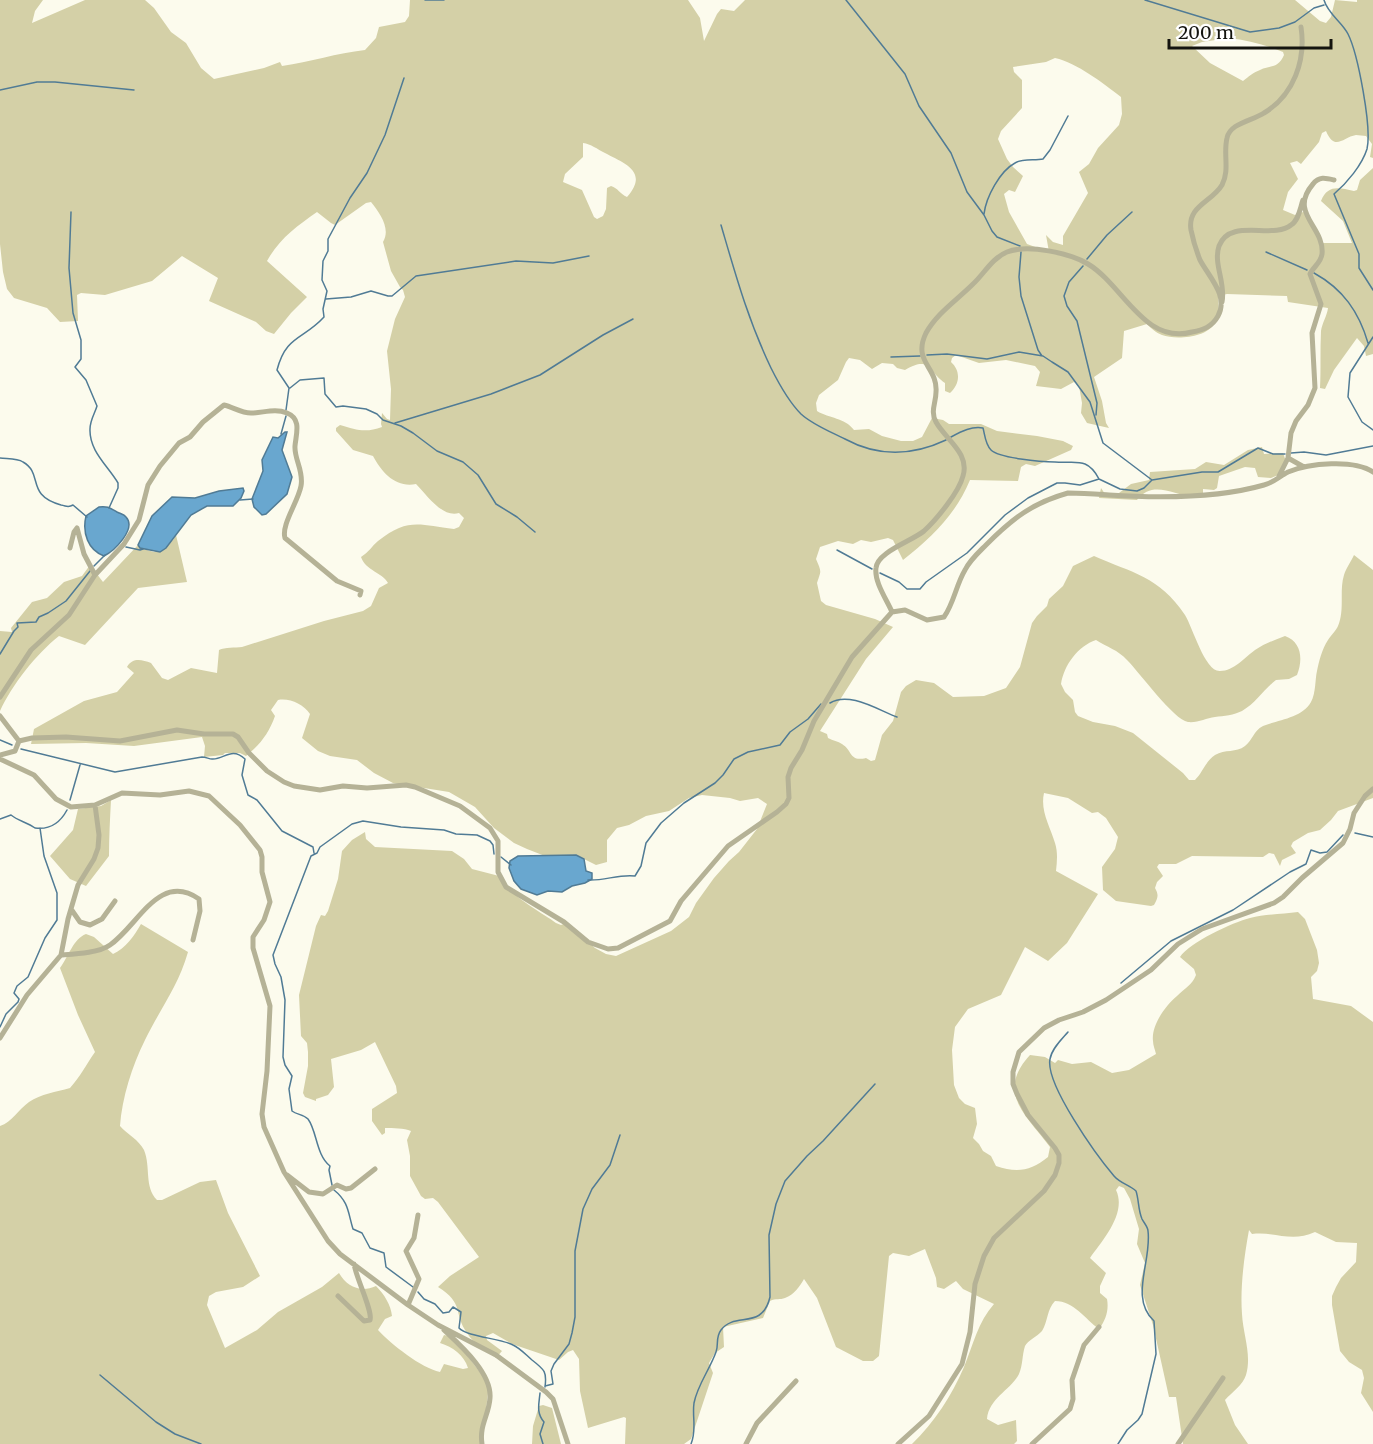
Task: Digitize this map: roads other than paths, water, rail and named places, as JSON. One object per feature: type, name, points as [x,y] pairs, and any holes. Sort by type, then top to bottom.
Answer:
[{"type":"street","points":[[1222,304],[1216,287],[1194,245],[1190,226],[1191,217],[1197,207],[1223,182],[1227,160],[1227,135],[1231,129],[1264,114],[1276,104],[1294,81],[1301,59],[1303,41],[1301,27]]},
{"type":"street","points":[[892,612],[876,576],[875,567],[879,559],[926,529],[952,497],[964,473],[963,457],[933,415],[937,391],[931,372],[922,359],[923,341],[929,328],[940,315],[975,283],[995,260],[1009,251],[1018,249],[1032,249],[1074,257],[1090,265],[1159,331],[1185,334],[1211,326],[1220,314],[1224,293],[1218,251],[1223,238],[1231,233],[1282,229],[1290,226],[1294,223],[1306,196],[1316,181],[1325,178],[1334,180]]},
{"type":"street","points":[[1279,477],[1288,458],[1296,421],[1308,405],[1315,387],[1312,333],[1321,304],[1310,274],[1320,260],[1322,250],[1318,236],[1305,214],[1306,196]]},
{"type":"street","points":[[0,698],[31,650],[69,615],[96,575],[121,549],[137,524],[148,485],[160,466],[179,443],[190,437],[203,422],[226,405],[249,413],[266,410],[282,412],[290,414],[295,420],[298,428],[295,451],[302,472],[302,483],[296,505],[284,528],[285,538],[337,580],[348,586],[359,588],[360,595]]},
{"type":"street","points":[[1288,458],[1304,467]]},
{"type":"street","points":[[17,767],[15,751],[20,741],[32,738],[66,737],[120,741],[177,730],[204,734],[233,734],[267,771],[294,786],[320,790],[343,786],[367,788],[406,785],[415,787],[460,806],[490,828],[498,841],[498,872],[506,887],[564,922],[588,942],[608,949],[618,948],[670,921],[685,895],[728,846],[786,804],[789,798],[788,777],[791,768],[802,750],[814,721],[852,657],[892,612],[905,610],[927,620],[944,617],[960,579],[971,560],[1010,521],[1054,497],[1076,493],[1167,496],[1210,494],[1265,485],[1304,467],[1347,464],[1364,466],[1373,472]]},
{"type":"street","points":[[70,548],[74,532],[78,528],[84,554],[96,575]]},
{"type":"street","points":[[0,716],[20,741]]},
{"type":"street","points":[[0,755],[15,751]]},
{"type":"street","points":[[0,759],[39,779],[56,799],[64,804],[78,807],[95,805],[125,792],[153,795],[198,792],[209,796],[230,815],[260,850],[262,872],[270,902],[268,912],[255,932],[253,942],[254,957],[270,1006],[267,1071],[262,1114],[264,1127],[284,1172],[334,1248],[408,1305],[438,1325],[496,1355],[546,1392],[554,1404],[568,1444]]},
{"type":"street","points":[[898,1444],[929,1416],[962,1364],[970,1332],[975,1284],[984,1256],[994,1238],[1044,1191],[1058,1169],[1059,1155],[1021,1105],[1013,1084],[1014,1062],[1019,1052],[1044,1028],[1106,1000],[1151,970],[1178,944],[1202,929],[1274,903],[1283,897],[1343,843],[1354,813],[1365,796],[1373,789]]},
{"type":"street","points":[[0,1038],[27,995],[61,955],[70,909],[83,874],[94,859],[98,848],[99,835],[95,805]]},
{"type":"street","points":[[61,955],[101,950],[111,944],[154,901],[164,893],[173,890],[199,899],[200,911],[193,940]]},
{"type":"street","points":[[70,909],[82,923],[90,925],[102,919],[115,901]]},
{"type":"street","points":[[284,1172],[309,1192],[323,1194],[337,1185],[346,1189],[351,1188],[375,1169]]},
{"type":"street","points":[[408,1305],[418,1279],[406,1251],[414,1238],[418,1215]]},
{"type":"street","points":[[338,1296],[364,1321],[370,1320],[372,1314],[357,1279],[354,1264]]},
{"type":"street","points":[[438,1325],[467,1351],[490,1390],[490,1399],[482,1426],[482,1444]]},
{"type":"street","points":[[1032,1444],[1070,1409],[1073,1399],[1072,1380],[1084,1345],[1099,1327]]},
{"type":"street","points":[[1178,1444],[1222,1378]]},
{"type":"street","points":[[746,1444],[757,1423],[796,1381]]},
{"type":"water","points":[[287,432],[282,450],[292,477],[287,494],[266,514],[262,515],[254,507],[252,499],[263,471],[262,460],[273,437],[278,438]]},
{"type":"water","points":[[243,488],[241,498],[233,506],[207,506],[191,515],[166,548],[160,552],[140,548],[138,545],[152,516],[172,497],[195,498],[219,491]]},
{"type":"water","points":[[99,507],[109,508],[123,515],[129,522],[123,539],[104,556],[90,545],[85,529],[86,516]]},
{"type":"water","points":[[576,855],[584,859],[586,871],[592,873],[592,879],[562,892],[548,891],[537,895],[521,889],[514,881],[509,868],[510,861],[518,856]]},
{"type":"waterway","points":[[425,0],[444,0]]},
{"type":"waterway","points":[[846,0],[905,74],[919,106],[951,153],[967,192],[984,215],[992,231],[997,237],[1020,246]]},
{"type":"waterway","points":[[1145,0],[1250,32],[1279,28],[1295,22],[1314,8],[1324,5]]},
{"type":"waterway","points":[[1324,0],[1348,34],[1356,57],[1363,91],[1368,125],[1367,149],[1354,173],[1334,194],[1359,254],[1359,268],[1373,290]]},
{"type":"waterway","points":[[286,410],[289,388],[277,370],[290,344],[324,317],[323,309],[327,291],[322,280],[328,239],[350,198],[367,173],[385,135],[404,78]]},
{"type":"waterway","points":[[0,90],[37,82],[134,90]]},
{"type":"waterway","points":[[984,214],[991,193],[1004,172],[1018,161],[1043,159],[1068,116]]},
{"type":"waterway","points":[[71,212],[69,268],[73,313],[81,340],[81,359],[75,367],[86,380],[97,406],[90,426],[93,444],[118,483],[109,508]]},
{"type":"waterway","points":[[1087,259],[1107,235],[1132,212]]},
{"type":"waterway","points":[[721,225],[743,298],[763,350],[784,392],[801,414],[817,425],[870,449],[908,451],[946,440]]},
{"type":"waterway","points":[[1021,252],[1019,277],[1021,296],[1042,356]]},
{"type":"waterway","points":[[1266,252],[1307,270]]},
{"type":"waterway","points":[[326,299],[351,297],[371,291],[392,296],[416,276],[516,261],[553,263],[589,256]]},
{"type":"waterway","points":[[1083,266],[1069,282],[1064,296],[1067,306],[1077,321],[1097,403],[1096,415]]},
{"type":"waterway","points":[[1314,273],[1333,286],[1355,311],[1368,343]]},
{"type":"waterway","points":[[395,423],[491,394],[540,375],[633,319]]},
{"type":"waterway","points":[[1373,337],[1350,373],[1348,397],[1362,422],[1373,430]]},
{"type":"waterway","points":[[927,355],[947,354],[987,359],[1019,352],[1043,356],[1068,372],[1090,402],[1103,443],[1152,480]]},
{"type":"waterway","points":[[891,357],[920,356]]},
{"type":"waterway","points":[[290,388],[300,380],[324,378],[325,394],[336,407],[366,409],[383,420],[413,433],[437,451],[463,462],[478,475],[496,504],[535,532]]},
{"type":"waterway","points":[[281,434],[286,416]]},
{"type":"waterway","points":[[951,437],[971,428],[983,428],[987,445],[995,453],[1031,460],[1085,464],[1099,479]]},
{"type":"waterway","points":[[1291,453],[1326,455],[1373,446]]},
{"type":"waterway","points":[[880,573],[899,582],[907,589],[920,589],[926,582],[967,553],[1005,515],[1028,498],[1057,483],[1080,485],[1099,479],[1120,489],[1137,491],[1152,480],[1202,472],[1218,472],[1258,448],[1273,454],[1285,454]]},
{"type":"waterway","points":[[0,458],[23,462],[33,472],[43,496],[61,505],[69,507],[73,505],[87,517]]},
{"type":"waterway","points":[[240,500],[253,499]]},
{"type":"waterway","points":[[126,547],[143,549]]},
{"type":"waterway","points":[[837,550],[872,569]]},
{"type":"waterway","points":[[94,566],[105,555]]},
{"type":"waterway","points":[[0,654],[18,627],[17,623],[36,622],[39,617],[66,601],[90,571]]},
{"type":"waterway","points":[[830,703],[846,699],[855,700],[897,717]]},
{"type":"waterway","points":[[588,880],[635,876],[641,866],[646,843],[661,823],[684,803],[715,783],[734,759],[748,752],[780,745],[790,732],[808,719],[821,704]]},
{"type":"waterway","points":[[0,740],[12,745]]},
{"type":"waterway","points":[[21,749],[115,772],[202,757],[216,759],[228,754],[240,755],[245,759],[242,775],[248,795],[257,800],[282,831],[313,847],[314,853]]},
{"type":"waterway","points":[[70,800],[80,765]]},
{"type":"waterway","points":[[0,819],[11,815],[35,828],[45,828],[58,822],[67,810]]},
{"type":"waterway","points":[[332,1185],[330,1166],[322,1156],[311,1124],[306,1117],[292,1111],[289,1089],[292,1076],[283,1057],[285,1000],[281,977],[273,955],[311,856],[352,824],[363,821],[477,835],[490,841],[494,854]]},
{"type":"waterway","points":[[0,1027],[6,1014],[18,1002],[19,999],[14,993],[17,986],[28,977],[45,938],[57,920],[57,893],[44,856],[40,828]]},
{"type":"waterway","points":[[1355,833],[1373,837]]},
{"type":"waterway","points":[[1121,983],[1171,941],[1233,910],[1306,864],[1311,850],[1320,853],[1327,852],[1343,835]]},
{"type":"waterway","points":[[501,857],[511,865]]},
{"type":"waterway","points":[[1068,1032],[1055,1047],[1050,1059],[1056,1085],[1085,1137],[1106,1166],[1116,1178],[1136,1191],[1141,1216],[1148,1229],[1142,1290],[1147,1312],[1154,1321],[1156,1354],[1142,1414],[1118,1444]]},
{"type":"waterway","points":[[691,1444],[694,1434],[696,1397],[716,1352],[719,1333],[733,1322],[761,1314],[770,1297],[769,1235],[776,1204],[785,1181],[875,1084]]},
{"type":"waterway","points":[[545,1386],[553,1384],[551,1371],[569,1344],[572,1333],[575,1317],[575,1251],[583,1209],[592,1189],[610,1165],[620,1135]]},
{"type":"waterway","points":[[334,1190],[345,1203],[353,1229],[362,1233],[370,1248],[384,1253],[386,1267],[413,1287]]},
{"type":"waterway","points":[[418,1292],[443,1313],[449,1312],[453,1307],[461,1312],[459,1328],[463,1331],[518,1348],[542,1369],[546,1378],[545,1387]]},
{"type":"waterway","points":[[100,1375],[156,1422],[175,1434],[201,1444]]},
{"type":"waterway","points":[[540,1393],[539,1412],[544,1422],[540,1434],[543,1444]]}]
